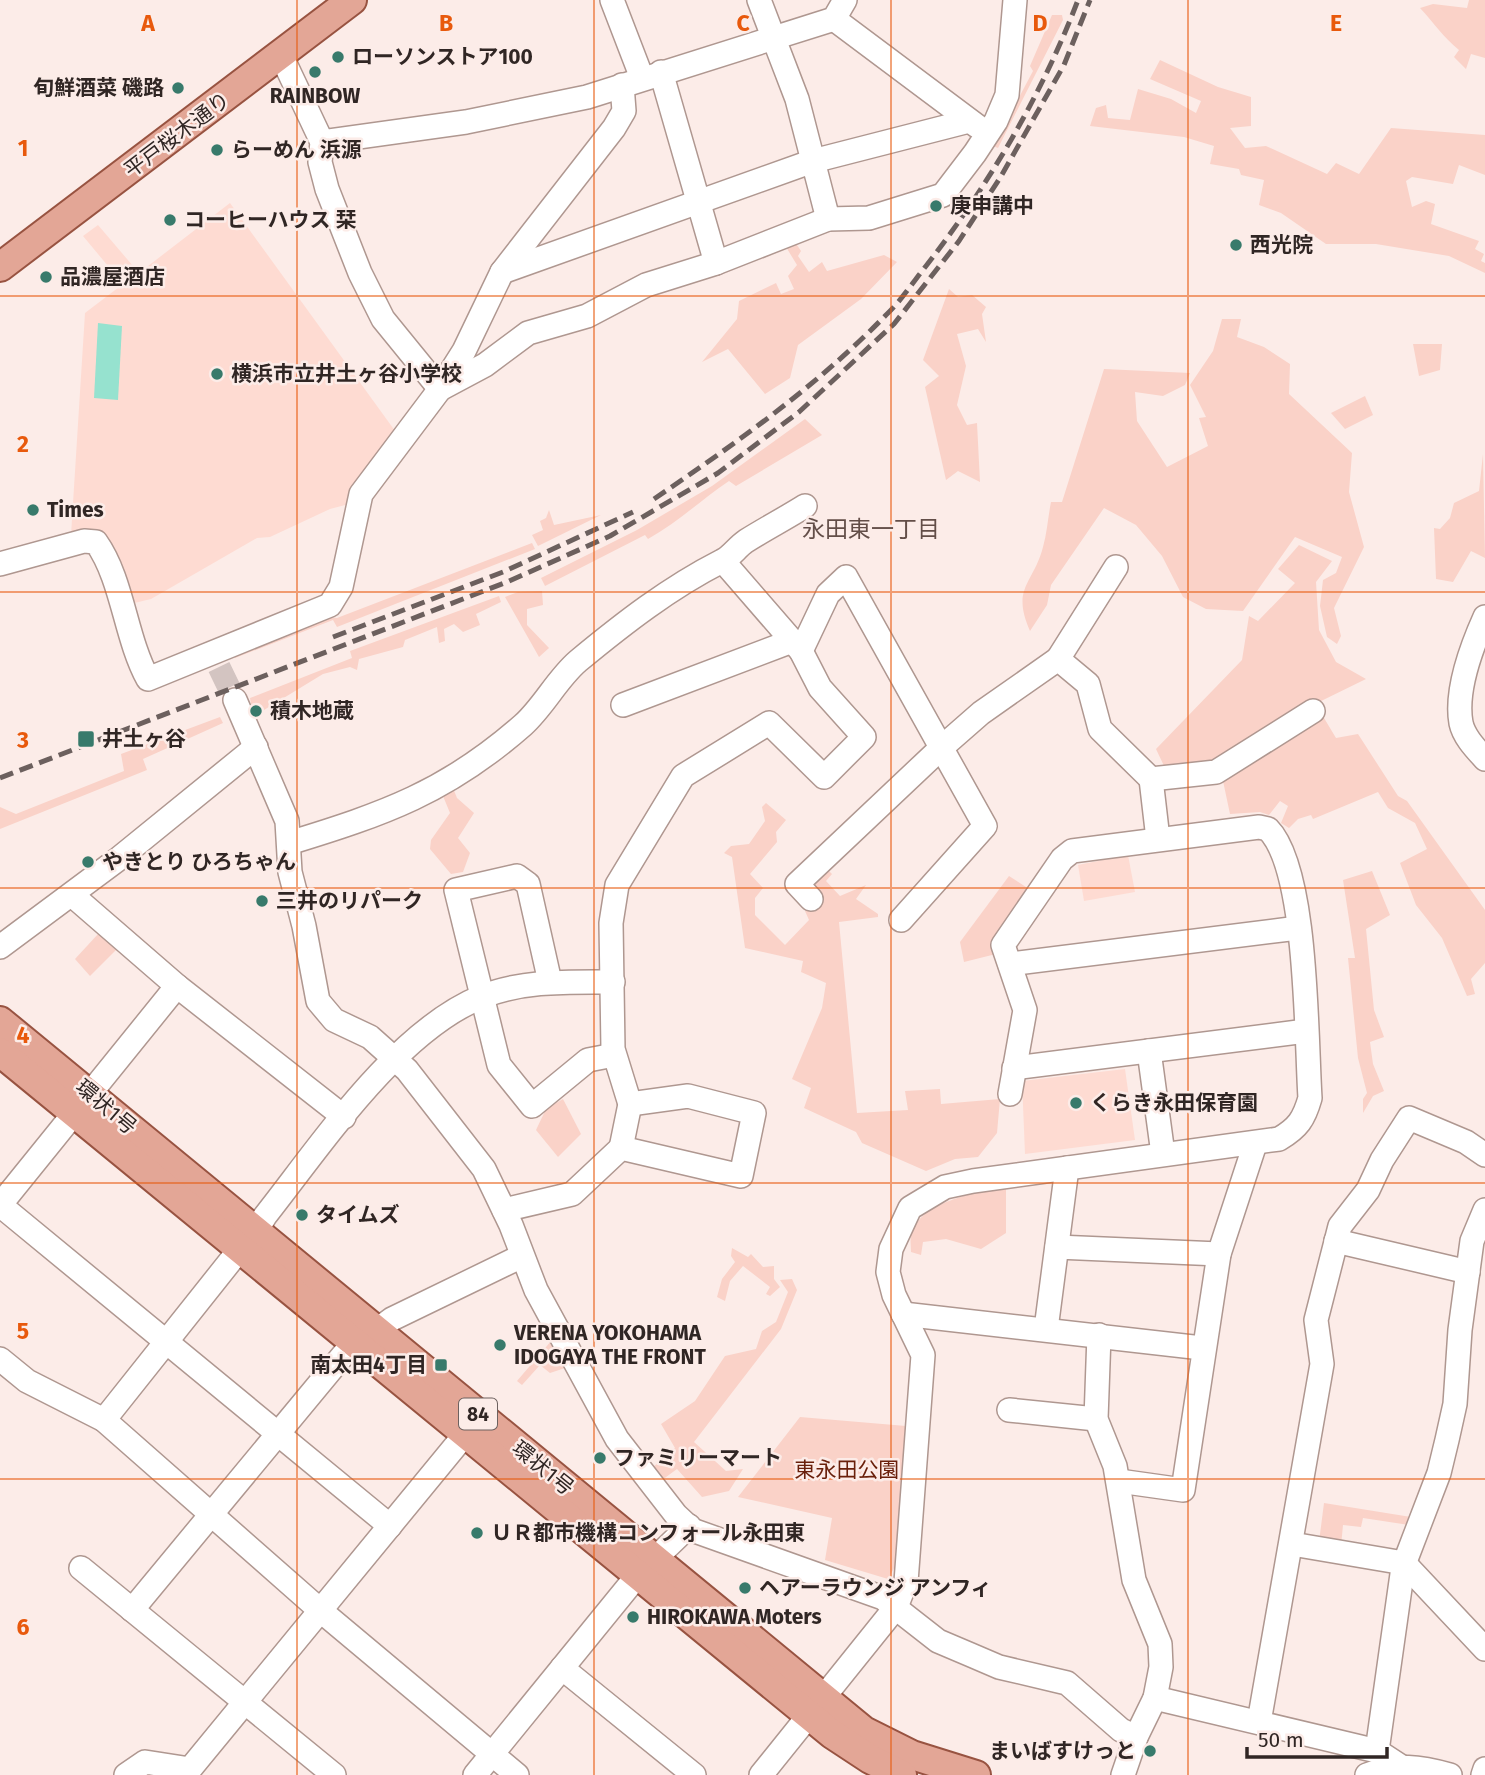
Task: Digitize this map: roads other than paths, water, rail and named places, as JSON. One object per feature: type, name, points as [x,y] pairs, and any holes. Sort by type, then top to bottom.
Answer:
[{"type":"main road","name":"平戸桜木通り","points":[[0,267],[352,0]]},
{"type":"main road","name":"環状1号","points":[[0,1021],[82,1104],[816,1706],[870,1759],[902,1775]]},
{"type":"main road","name":"環状1号","points":[[0,1052],[82,1104]]},
{"type":"main road","name":"環状1号","points":[[816,1706],[912,1755],[975,1775]]},
{"type":"street","points":[[612,0],[642,78],[698,202],[716,263]]},
{"type":"street","points":[[759,0],[797,99],[828,219]]},
{"type":"street","points":[[440,389],[485,365],[528,333],[587,316],[646,285],[716,263],[828,219],[869,218],[943,195],[961,176],[988,133],[1007,95],[1015,0]]},
{"type":"street","points":[[322,142],[466,122],[587,97],[774,39],[840,10],[969,121],[988,133]]},
{"type":"street","points":[[281,55],[322,142],[320,162],[327,189],[360,273],[383,319],[440,389]]},
{"type":"street","points":[[0,564],[84,541],[96,542],[106,562],[139,662],[148,679],[216,661],[330,605],[341,587],[361,494],[440,389],[464,351],[502,272],[614,128],[642,78]]},
{"type":"street","points":[[502,272],[813,161],[969,121]]},
{"type":"street","points":[[289,843],[400,807],[461,773],[523,725],[544,704],[575,664],[640,611],[679,584],[723,561],[743,542],[805,506]]},
{"type":"street","points":[[504,1210],[572,1194],[621,1148],[630,1104],[614,1055],[611,923],[617,885],[683,776],[769,723],[824,776],[864,737],[820,688],[796,646],[723,561]]},
{"type":"street","points":[[623,705],[796,646],[828,594],[846,576],[985,826],[901,920]]},
{"type":"street","points":[[811,899],[797,884],[981,713],[1058,659],[1116,581]]},
{"type":"street","points":[[1485,617],[1462,696],[1461,723],[1471,744],[1485,759]]},
{"type":"street","points":[[1058,659],[1088,684],[1100,729],[1151,779],[1158,839]]},
{"type":"street","points":[[235,699],[287,821],[290,872],[318,1001],[334,1020],[370,1037],[407,1070],[484,1169],[504,1210],[536,1290],[617,1439],[644,1476],[688,1527],[883,1598],[938,1641],[999,1667],[1067,1683],[1121,1730],[1136,1737]]},
{"type":"street","points":[[1151,779],[1216,772],[1313,710]]},
{"type":"street","points":[[0,947],[72,895],[256,747]]},
{"type":"street","points":[[761,1775],[897,1607],[906,1583],[923,1355],[902,1314],[888,1272],[895,1238],[910,1208],[945,1187],[1163,1154],[1255,1144],[1296,1130],[1305,1116],[1310,1098],[1297,905],[1282,850],[1268,829],[1259,827],[1072,851],[1062,859],[1003,945],[1024,1010],[1010,1094]]},
{"type":"street","points":[[550,982],[528,884],[517,876],[456,890],[499,1065],[532,1106],[588,1060],[614,1055]]},
{"type":"street","points":[[72,895],[177,986],[344,1117]]},
{"type":"street","points":[[1010,964],[1298,928]]},
{"type":"street","points":[[104,1420],[248,1240],[264,1216],[393,1059],[447,1016],[482,997],[550,982],[613,982]]},
{"type":"street","points":[[177,986],[0,1205],[390,1526]]},
{"type":"street","points":[[1014,1068],[1306,1031]]},
{"type":"street","points":[[1149,1051],[1163,1154]]},
{"type":"street","points":[[621,1148],[741,1176],[754,1113],[688,1096],[630,1104]]},
{"type":"street","points":[[1259,1723],[1322,1364],[1316,1320],[1340,1226],[1368,1190],[1382,1160],[1409,1118],[1466,1142],[1485,1155]]},
{"type":"street","points":[[1119,1481],[1183,1490],[1202,1348],[1219,1254],[1255,1144]]},
{"type":"street","points":[[1046,1329],[1067,1168]]},
{"type":"street","points":[[1377,1751],[1404,1563],[1439,1473],[1455,1404],[1472,1241],[1485,1210]]},
{"type":"street","points":[[1336,1241],[1468,1272]]},
{"type":"street","points":[[1057,1247],[1219,1254]]},
{"type":"street","points":[[132,1610],[278,1434],[365,1337],[522,1256]]},
{"type":"street","points":[[902,1314],[1202,1348]]},
{"type":"street","points":[[1099,1335],[1096,1419],[1119,1481],[1123,1529],[1134,1580],[1160,1644],[1161,1667],[1155,1698],[1136,1737],[1123,1775]]},
{"type":"street","points":[[0,1359],[27,1381],[104,1420],[321,1611],[517,1775]]},
{"type":"street","points":[[1009,1410],[1096,1419]]},
{"type":"street","points":[[126,1775],[145,1762],[190,1769],[473,1425]]},
{"type":"street","points":[[475,1775],[645,1567],[688,1527]]},
{"type":"street","points":[[1292,1544],[1404,1563],[1485,1649]]},
{"type":"street","points":[[81,1568],[334,1775]]},
{"type":"street","points":[[562,1668],[694,1775]]},
{"type":"street","points":[[1155,1698],[1377,1751],[1400,1766]]},
{"type":"street","points":[[1367,1775],[1400,1766],[1422,1767],[1450,1775]]},
{"type":"street","points":[[1483,1775],[1485,1769]]},
{"type":"tunnel","points":[[219,667],[235,700]]},
{"type":"railway","points":[[654,499],[804,390],[897,304],[971,204],[1012,139],[1048,70],[1078,0]]},
{"type":"railway","points":[[0,778],[507,582],[610,536],[718,473],[799,412],[894,324],[959,241],[1000,178],[1064,65],[1090,0]]},
{"type":"railway","points":[[333,637],[503,572],[633,512]]},
{"type":"place","name":"ローソンストア100","points":[[338,57]]},
{"type":"place","name":"RAINBOW","points":[[315,72]]},
{"type":"place","name":"旬鮮酒菜 磯路","points":[[178,88]]},
{"type":"place","name":"らーめん 浜源","points":[[217,150]]},
{"type":"place","name":"庚申講中","points":[[936,206]]},
{"type":"place","name":"コーヒーハウス 栞","points":[[170,220]]},
{"type":"place","name":"西光院","points":[[1236,245]]},
{"type":"place","name":"品濃屋酒店","points":[[46,277]]},
{"type":"place","name":"横浜市立井土ヶ谷小学校","points":[[217,374]]},
{"type":"place","name":"Times","points":[[33,510]]},
{"type":"place","name":"積木地蔵","points":[[256,711]]},
{"type":"place","name":"井土ヶ谷","points":[[86,739]]},
{"type":"place","name":"やきとり ひろちゃん","points":[[88,862]]},
{"type":"place","name":"三井のリパーク","points":[[262,901]]},
{"type":"place","name":"くらき永田保育園","points":[[1076,1103]]},
{"type":"place","name":"タイムズ","points":[[302,1215]]},
{"type":"place","name":"VERENA YOKOHAMA IDOGAYA THE FRONT","points":[[500,1345]]},
{"type":"place","name":"南太田4丁目","points":[[441,1365]]},
{"type":"place","name":"ファミリーマート","points":[[600,1458]]},
{"type":"place","name":"ＵＲ都市機構コンフォール永田東","points":[[477,1533]]},
{"type":"place","name":"ヘアーラウンジ アンフィ","points":[[745,1588]]},
{"type":"place","name":"HIROKAWA Moters","points":[[633,1617]]},
{"type":"place","name":"まいばすけっと","points":[[1150,1751]]},
{"type":"district","name":"永田東一丁目","points":[[871,529]]},
{"type":"park label","name":"東永田公園","points":[[847,1470]]}]
